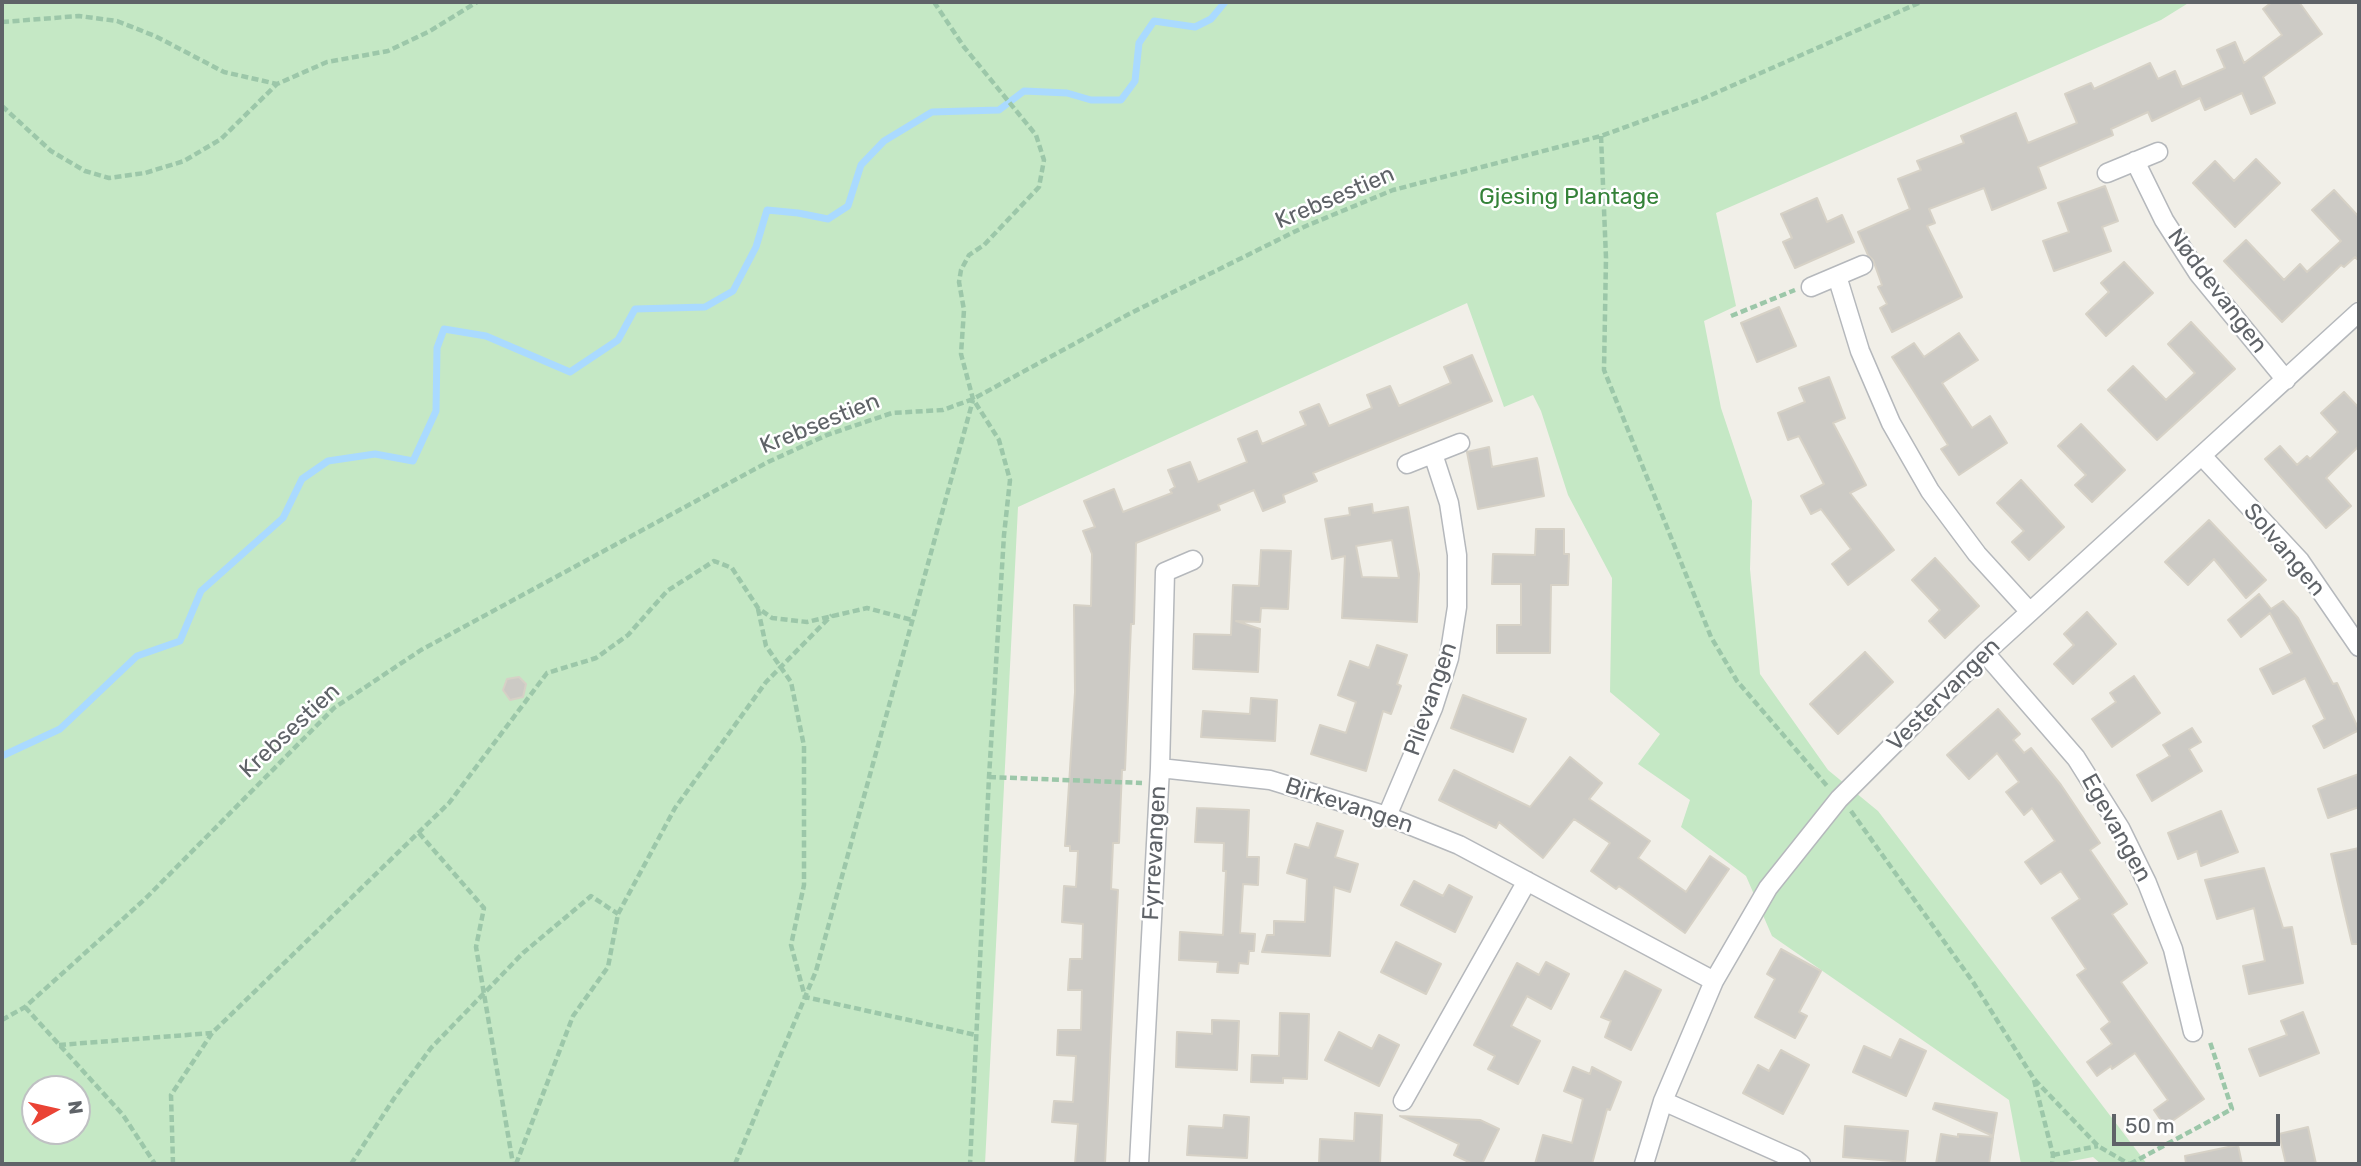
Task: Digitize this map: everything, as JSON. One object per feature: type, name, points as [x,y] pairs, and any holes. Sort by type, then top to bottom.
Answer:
[{"type":"street","points":[[2107,173],[2158,152]]},
{"type":"street","name":"Nøddevangen","points":[[2135,161],[2164,220],[2198,273],[2286,380]]},
{"type":"street","points":[[1811,287],[1863,265]]},
{"type":"street","points":[[1837,276],[1860,351],[1891,423],[1923,480],[1977,554],[2030,612]]},
{"type":"street","name":"Vestervangen","points":[[1644,1164],[1663,1101],[1714,981],[1768,888],[1839,799],[1985,653],[2359,312]]},
{"type":"street","points":[[1408,464],[1460,443]]},
{"type":"street","name":"Pilevangen","points":[[1387,816],[1433,708],[1449,658],[1457,607],[1457,555],[1449,503],[1433,454]]},
{"type":"street","name":"Solvangen","points":[[2203,457],[2300,561],[2359,647]]},
{"type":"street","name":"Fyrrevangen","points":[[1139,1164],[1160,768],[1165,572],[1193,560]]},
{"type":"street","name":"Egevangen","points":[[1985,653],[2076,758],[2120,828],[2147,883],[2173,949],[2193,1032]]},
{"type":"street","name":"Birkevangen","points":[[1160,768],[1270,780],[1387,816],[1459,845],[1714,981]]},
{"type":"street","points":[[1403,1101],[1527,881]]},
{"type":"street","points":[[1663,1101],[1801,1164]]},
{"type":"path","points":[[2,106],[51,151],[85,171],[109,178],[145,173],[184,161],[220,139],[277,83],[327,62],[388,51],[430,31],[477,2]]},
{"type":"path","points":[[934,2],[964,47],[1036,135],[1044,160],[1039,187],[984,244],[969,255],[961,270],[959,282],[964,310],[961,354],[973,399],[999,440],[1010,480],[1004,535],[989,777],[970,1164]]},
{"type":"path","name":"Krebsestien","points":[[2,1020],[25,1007],[145,899],[334,708],[421,650],[757,469],[827,435],[892,413],[943,410],[973,399],[1129,314],[1307,226],[1393,190],[1601,136],[1702,99],[1922,2]]},
{"type":"path","points":[[2,22],[79,16],[117,21],[155,36],[224,72],[277,83]]},
{"type":"path","points":[[1601,136],[1606,258],[1604,370],[1711,638],[1737,681],[1858,818],[1965,971],[2034,1079],[2098,1146],[2130,1164],[2232,1109],[2208,1037],[2193,1032]]},
{"type":"path","points":[[1731,316],[1807,285],[1811,287]]},
{"type":"path","points":[[735,1164],[820,958],[973,399]]},
{"type":"path","points":[[173,1164],[171,1095],[212,1032],[449,803],[547,673],[596,658],[628,635],[667,591],[714,561],[732,568],[758,608],[766,646],[791,682],[804,746],[804,885],[791,945],[805,997]]},
{"type":"path","points":[[758,608],[772,618],[807,622],[832,614],[867,608],[912,621]]},
{"type":"path","points":[[514,1164],[573,1016],[608,967],[618,914],[675,808],[766,682],[832,614]]},
{"type":"path","points":[[989,777],[1141,783],[1160,768]]},
{"type":"path","points":[[419,833],[484,908],[476,947],[514,1164]]},
{"type":"path","points":[[351,1164],[431,1048],[523,953],[591,895],[618,914]]},
{"type":"path","points":[[805,997],[976,1035]]},
{"type":"path","points":[[25,1007],[123,1115],[155,1164]]},
{"type":"path","points":[[58,1045],[212,1032]]},
{"type":"path","points":[[2034,1079],[2053,1155],[2052,1164]]},
{"type":"path","points":[[2053,1155],[2098,1146]]},
{"type":"green space","name":"Gjesing Plantage","points":[[2,2],[2190,2],[2161,20],[1716,213],[1736,306],[1704,321],[1721,408],[1752,501],[1750,569],[1760,674],[1828,770],[1878,811],[2147,1164],[2101,1164],[2093,1157],[2057,1164],[2021,1164],[2009,1100],[1772,936],[1746,876],[1681,827],[1690,800],[1638,764],[1660,734],[1610,692],[1612,578],[1568,495],[1541,411],[1533,395],[1504,407],[1467,303],[1018,507],[985,1164],[2,1164]]},
{"type":"building","points":[[2272,2],[2299,2],[2322,34],[2263,77],[2275,103],[2251,114],[2242,93],[2205,110],[2200,98],[2152,121],[2148,112],[2111,129],[2113,135],[2038,167],[2046,188],[1992,210],[1984,188],[1929,209],[1935,223],[1927,226],[1962,297],[1892,332],[1880,308],[1887,304],[1878,287],[1882,285],[1873,260],[1858,232],[1910,209],[1898,179],[1921,170],[1917,161],[1964,143],[1961,136],[2016,113],[2028,143],[2077,123],[2065,94],[2091,83],[2094,89],[2150,63],[2158,79],[2175,71],[2182,87],[2225,68],[2217,50],[2235,42],[2244,63],[2282,35],[2263,9]]},
{"type":"building","points":[[2256,159],[2280,183],[2235,227],[2193,183],[2215,161],[2234,181]]},
{"type":"building","points":[[2105,186],[2118,221],[2102,227],[2111,251],[2054,271],[2043,241],[2069,232],[2058,203]]},
{"type":"building","points":[[2334,190],[2359,217],[2359,261],[2355,257],[2344,267],[2341,265],[2282,322],[2224,261],[2246,240],[2284,280],[2300,264],[2307,272],[2341,241],[2312,210]]},
{"type":"building","points":[[1817,198],[1827,222],[1842,215],[1854,242],[1795,268],[1783,242],[1792,238],[1781,214]]},
{"type":"building","points":[[2124,262],[2153,293],[2106,336],[2086,314],[2109,292],[2101,283]]},
{"type":"building","points":[[1779,307],[1796,346],[1757,362],[1741,323]]},
{"type":"building","points":[[2191,322],[2235,369],[2157,440],[2108,390],[2133,366],[2166,400],[2195,373],[2168,344]]},
{"type":"building","points":[[1959,333],[1978,360],[1942,383],[1972,428],[1990,416],[2007,443],[1959,475],[1941,449],[1948,445],[1892,357],[1914,343],[1924,357]]},
{"type":"building","points":[[1472,355],[1492,401],[1313,473],[1317,481],[1283,495],[1285,502],[1263,511],[1254,490],[1218,505],[1220,510],[1136,543],[1125,770],[1122,770],[1119,843],[1113,843],[1111,889],[1118,890],[1105,1164],[1075,1164],[1078,1124],[1052,1122],[1054,1101],[1073,1102],[1076,1056],[1057,1055],[1058,1030],[1081,1030],[1082,990],[1068,990],[1070,959],[1082,959],[1083,924],[1062,922],[1064,886],[1076,887],[1078,851],[1070,851],[1070,846],[1065,846],[1075,692],[1074,605],[1091,606],[1092,554],[1083,531],[1095,527],[1084,501],[1114,489],[1123,512],[1172,493],[1170,490],[1175,487],[1168,470],[1190,462],[1198,482],[1247,462],[1238,439],[1257,431],[1262,444],[1306,425],[1300,412],[1319,404],[1329,426],[1372,408],[1367,395],[1390,386],[1399,406],[1451,383],[1444,367]]},
{"type":"building","points":[[1829,377],[1845,418],[1833,423],[1866,485],[1850,493],[1894,550],[1848,585],[1832,564],[1851,549],[1821,509],[1811,514],[1801,496],[1824,484],[1799,436],[1788,440],[1778,413],[1805,402],[1799,388]]},
{"type":"building","points":[[2344,392],[2359,408],[2359,446],[2326,478],[2351,506],[2326,528],[2265,459],[2280,446],[2297,465],[2307,456],[2310,459],[2338,432],[2321,413]]},
{"type":"building","points":[[2081,424],[2125,470],[2092,502],[2075,485],[2086,475],[2058,446]]},
{"type":"building","points":[[1489,447],[1492,467],[1537,458],[1544,496],[1478,509],[1467,452]]},
{"type":"building","points":[[2021,480],[2064,527],[2029,560],[2012,542],[2024,531],[1997,503]]},
{"type":"building","points":[[1372,504],[1373,513],[1408,507],[1419,574],[1417,622],[1342,618],[1345,556],[1332,559],[1325,519],[1350,515],[1349,508]],"holes":[[[1392,540],[1399,578],[1362,577],[1356,546]]]},
{"type":"building","points":[[2209,520],[2266,580],[2246,598],[2214,559],[2188,585],[2165,562]]},
{"type":"building","points":[[1536,529],[1564,529],[1564,554],[1569,554],[1568,585],[1551,585],[1550,653],[1497,653],[1497,625],[1521,625],[1521,584],[1492,584],[1493,554],[1535,555]]},
{"type":"building","points":[[1261,550],[1291,551],[1288,609],[1261,608],[1260,622],[1236,621],[1260,629],[1258,672],[1193,669],[1194,634],[1231,635],[1233,585],[1259,586]]},
{"type":"building","points":[[1935,558],[1979,606],[1945,638],[1929,621],[1940,610],[1912,580]]},
{"type":"building","points":[[2259,594],[2271,609],[2283,601],[2298,618],[2333,684],[2337,683],[2359,730],[2324,748],[2313,726],[2325,719],[2305,678],[2273,694],[2260,669],[2292,653],[2270,613],[2241,637],[2228,620]]},
{"type":"building","points":[[2087,612],[2116,644],[2073,684],[2054,664],[2074,645],[2064,634]]},
{"type":"building","points":[[1377,645],[1407,655],[1397,684],[1401,686],[1391,714],[1383,711],[1366,771],[1311,754],[1320,725],[1346,733],[1356,702],[1338,695],[1350,661],[1369,668]]},
{"type":"building","points":[[1865,652],[1893,682],[1838,734],[1810,704]]},
{"type":"building","points":[[2134,676],[2160,713],[2112,747],[2092,719],[2116,702],[2110,693]]},
{"type":"building","points":[[519,677],[526,684],[523,697],[510,700],[503,690],[507,679]]},
{"type":"building","points":[[1463,695],[1526,719],[1513,752],[1451,728]]},
{"type":"building","points":[[1251,698],[1277,700],[1275,741],[1201,737],[1203,711],[1250,714]]},
{"type":"building","points":[[1998,709],[2020,734],[2013,740],[2024,753],[2031,748],[2061,785],[2100,843],[2090,850],[2127,904],[2112,914],[2147,963],[2121,982],[2204,1099],[2165,1126],[2154,1110],[2168,1100],[2135,1053],[2097,1076],[2087,1062],[2112,1044],[2101,1029],[2110,1022],[2077,975],[2086,969],[2052,918],[2080,899],[2061,871],[2041,884],[2025,862],[2055,841],[2032,808],[2024,815],[2006,792],[2019,782],[1997,753],[1969,779],[1947,755]]},
{"type":"building","points":[[2192,728],[2201,742],[2189,749],[2202,771],[2152,801],[2137,775],[2170,756],[2163,745]]},
{"type":"building","points":[[1570,757],[1602,783],[1589,799],[1650,841],[1638,858],[1686,892],[1710,856],[1729,869],[1685,933],[1619,886],[1616,889],[1591,871],[1610,843],[1574,819],[1543,858],[1499,822],[1496,828],[1439,800],[1454,770],[1530,807]]},
{"type":"building","points":[[2359,774],[2359,807],[2328,818],[2318,789]]},
{"type":"building","points":[[1197,808],[1249,810],[1247,857],[1259,857],[1258,885],[1243,884],[1240,933],[1255,934],[1254,951],[1249,951],[1248,964],[1239,963],[1238,973],[1217,972],[1218,962],[1179,960],[1180,932],[1223,935],[1226,871],[1223,871],[1224,843],[1195,842]]},
{"type":"building","points":[[2221,811],[2238,852],[2201,866],[2197,851],[2178,859],[2168,833]]},
{"type":"building","points":[[1317,823],[1343,831],[1335,857],[1358,864],[1350,892],[1334,887],[1330,956],[1262,952],[1267,935],[1274,935],[1274,921],[1305,922],[1307,879],[1287,873],[1295,844],[1309,848]]},
{"type":"building","points":[[2359,848],[2359,944],[2352,944],[2331,854]]},
{"type":"building","points":[[2264,868],[2283,928],[2292,927],[2303,983],[2249,994],[2243,966],[2265,961],[2254,908],[2217,919],[2205,880]]},
{"type":"building","points":[[1414,881],[1443,896],[1449,885],[1472,897],[1455,932],[1401,905]]},
{"type":"building","points":[[1396,942],[1441,964],[1426,994],[1381,972]]},
{"type":"building","points":[[1781,949],[1821,971],[1799,1012],[1807,1016],[1795,1038],[1755,1017],[1775,979],[1767,974]]},
{"type":"building","points":[[1546,962],[1569,974],[1551,1009],[1527,996],[1511,1026],[1540,1041],[1518,1084],[1488,1069],[1495,1056],[1474,1045],[1517,963],[1539,975]]},
{"type":"building","points":[[1625,971],[1661,990],[1631,1050],[1605,1037],[1611,1021],[1601,1017]]},
{"type":"building","points":[[2303,1012],[2319,1053],[2260,1076],[2249,1049],[2287,1035],[2281,1021]]},
{"type":"building","points":[[1280,1013],[1309,1014],[1307,1079],[1283,1078],[1283,1083],[1251,1082],[1252,1055],[1279,1056]]},
{"type":"building","points":[[1212,1020],[1239,1021],[1237,1070],[1176,1067],[1177,1032],[1212,1034]]},
{"type":"building","points":[[1339,1032],[1372,1049],[1379,1035],[1399,1045],[1379,1086],[1325,1060]]},
{"type":"building","points":[[1900,1039],[1926,1051],[1906,1096],[1853,1072],[1864,1046],[1891,1058]]},
{"type":"building","points":[[1781,1050],[1809,1065],[1783,1114],[1743,1093],[1758,1065],[1769,1071]]},
{"type":"building","points":[[1573,1067],[1590,1074],[1592,1067],[1621,1082],[1610,1110],[1607,1109],[1592,1164],[1535,1164],[1543,1135],[1572,1143],[1583,1099],[1564,1091]]},
{"type":"building","points":[[1935,1103],[1997,1113],[1993,1136],[1933,1109]]},
{"type":"building","points":[[1355,1113],[1382,1115],[1380,1164],[1319,1164],[1320,1139],[1354,1141]]},
{"type":"building","points":[[1224,1115],[1249,1117],[1247,1158],[1187,1155],[1189,1126],[1223,1128]]},
{"type":"building","points":[[1400,1116],[1480,1120],[1499,1129],[1482,1164],[1473,1164],[1454,1155],[1459,1144]]},
{"type":"building","points":[[1845,1126],[1908,1131],[1905,1162],[1843,1157]]},
{"type":"building","points":[[2308,1127],[2316,1164],[2286,1164],[2279,1134]]},
{"type":"building","points":[[1941,1134],[1993,1137],[1989,1164],[1936,1164]]},
{"type":"building","points":[[2238,1145],[2242,1164],[2186,1164],[2185,1156]]},
{"type":"waterway","points":[[2,756],[60,729],[137,656],[180,641],[201,591],[283,518],[302,479],[328,461],[375,454],[413,461],[436,411],[437,348],[444,329],[486,336],[570,372],[618,340],[635,309],[705,307],[733,291],[756,247],[767,210],[828,219],[848,206],[861,165],[884,141],[932,112],[999,110],[1024,91],[1067,93],[1091,100],[1121,100],[1135,81],[1139,43],[1154,21],[1195,27],[1211,19],[1225,2]]}]
